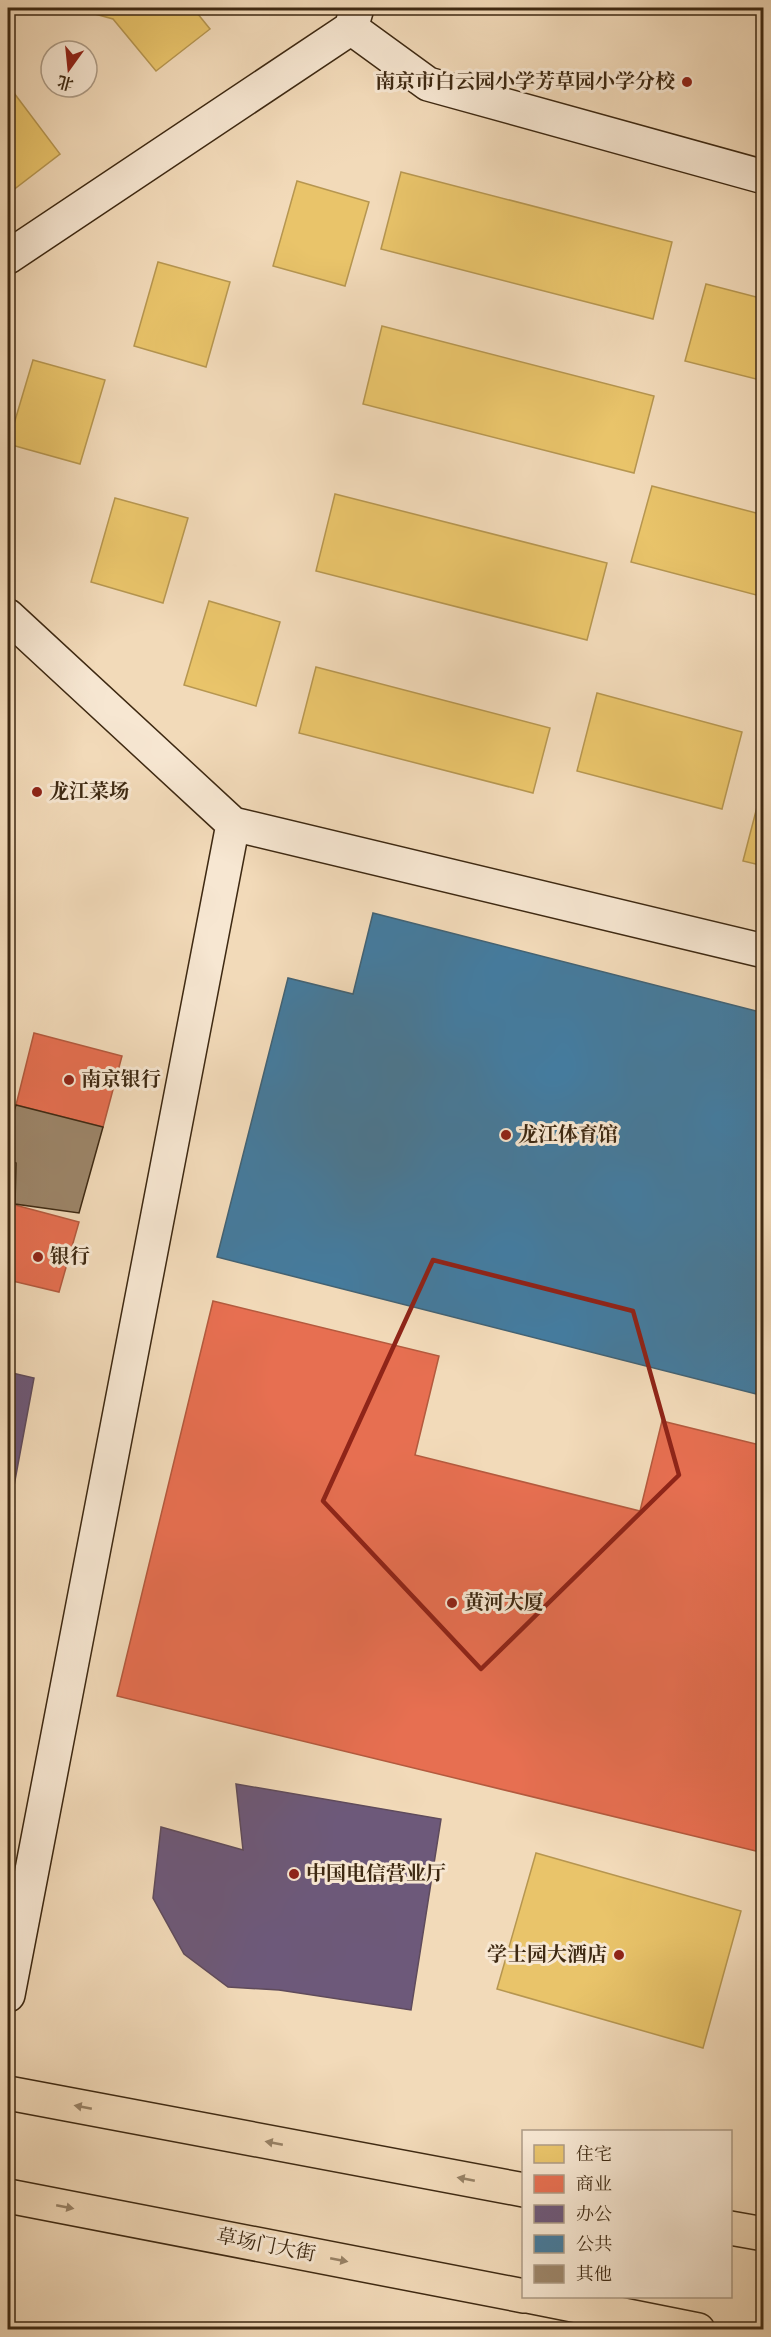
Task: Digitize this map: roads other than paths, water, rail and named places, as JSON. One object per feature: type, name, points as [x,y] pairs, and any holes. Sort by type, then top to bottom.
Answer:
[{"type":"main road","points":[[8,2093],[522,2190]]},
{"type":"main road","name":"草场门大街","points":[[8,2196],[522,2295]]},
{"type":"main road","points":[[732,2228],[764,2234]]},
{"type":"main road","name":"草场门大街","points":[[536,2298],[698,2330]]},
{"type":"street","points":[[8,257],[354,18],[428,84],[764,177]]},
{"type":"street","points":[[8,616],[233,824],[764,951]]},
{"type":"street","points":[[8,1995],[233,824]]},
{"type":"place","name":"南京市白云园小学芳草园小学分校","points":[[687,82]]},
{"type":"place","name":"龙江菜场","points":[[37,792]]},
{"type":"place","name":"南京银行","points":[[69,1080]]},
{"type":"place","name":"龙江体育馆","points":[[506,1135]]},
{"type":"place","name":"银行","points":[[38,1257]]},
{"type":"place","name":"黄河大厦","points":[[452,1603]]},
{"type":"place","name":"中国电信营业厅","points":[[294,1874]]},
{"type":"place","name":"学士园大酒店","points":[[619,1955]]}]
